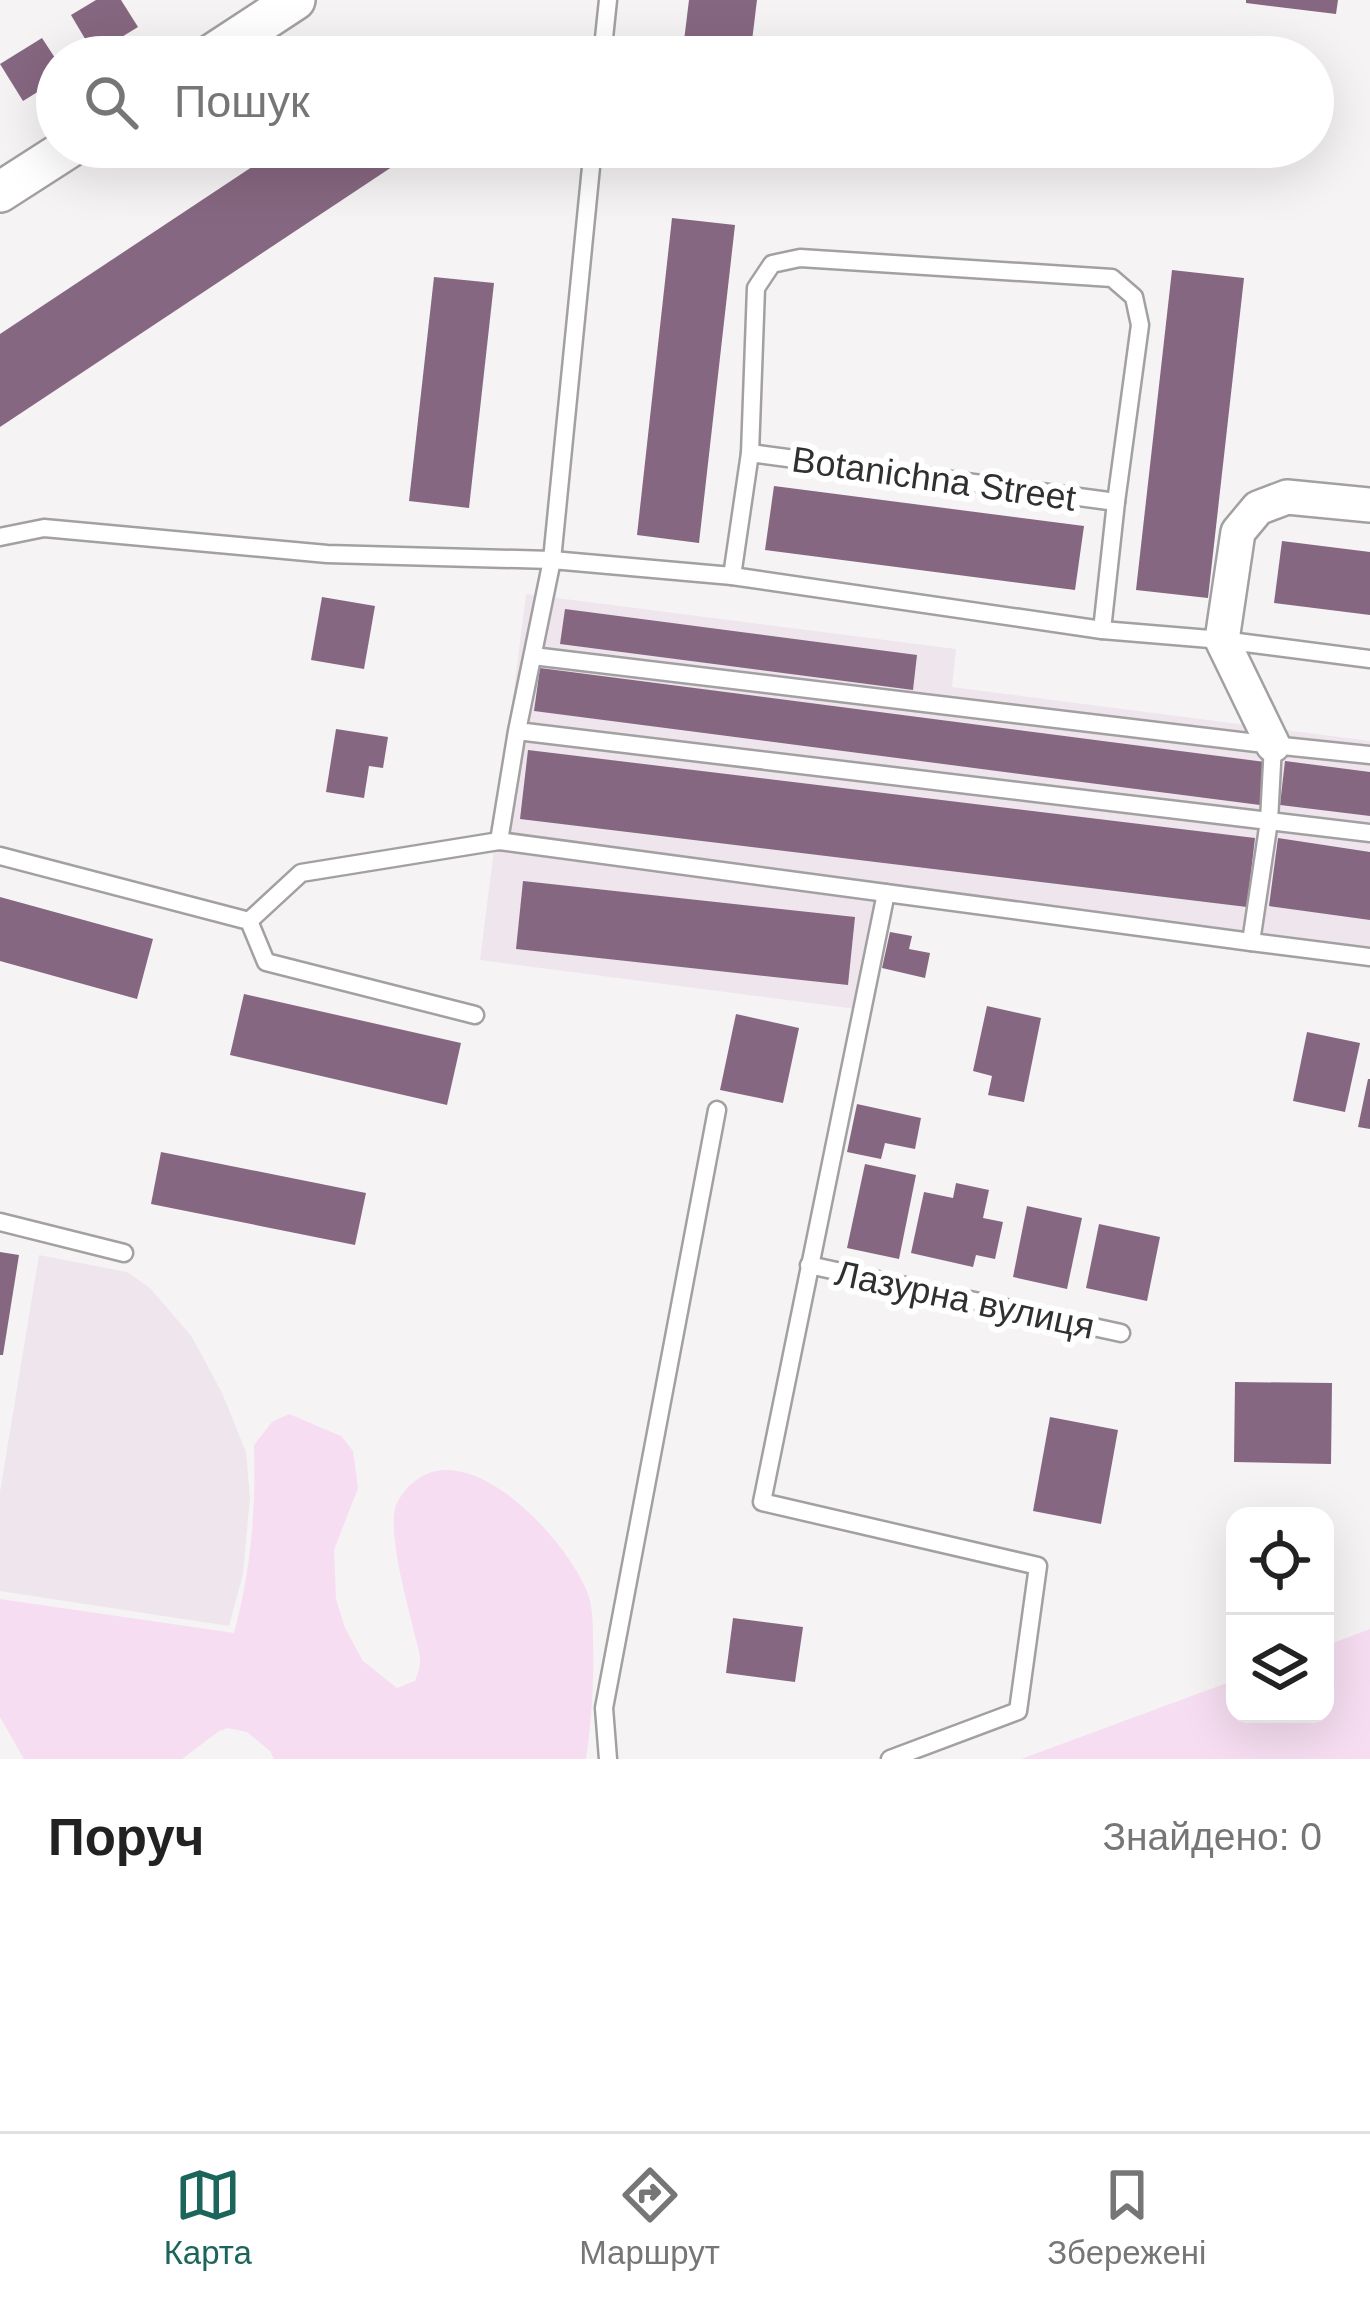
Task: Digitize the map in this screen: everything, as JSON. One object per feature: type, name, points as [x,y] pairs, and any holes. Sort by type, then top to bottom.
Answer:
[{"type":"street","points":[[240,36],[295,0]]},
{"type":"street","points":[[0,193],[38,168]]},
{"type":"street","points":[[1273,745],[1222,640],[1238,532],[1258,508],[1287,497],[1370,505]]},
{"type":"lane","points":[[604,36],[608,0]]},
{"type":"lane","points":[[499,841],[552,560],[591,168]]},
{"type":"lane","points":[[750,453],[756,288],[772,264],[800,258],[1112,278],[1134,297],[1140,326],[1115,502]]},
{"type":"lane","name":"Botanichna Street","points":[[732,577],[750,453],[1115,502],[1102,631]]},
{"type":"lane","points":[[0,537],[44,528],[327,554],[552,560],[732,577],[1102,631],[1370,659]]},
{"type":"lane","points":[[533,656],[1370,755]]},
{"type":"lane","points":[[517,731],[1370,833]]},
{"type":"lane","points":[[1251,942],[1269,821],[1273,745]]},
{"type":"lane","points":[[249,921],[302,873],[499,841],[1370,957]]},
{"type":"lane","points":[[0,856],[249,921]]},
{"type":"lane","points":[[886,893],[761,1502],[1038,1566],[1018,1711],[890,1759]]},
{"type":"lane","points":[[249,921],[266,962],[475,1015]]},
{"type":"lane","points":[[608,1759],[604,1708],[717,1110]]},
{"type":"lane","points":[[0,1222],[124,1253]]},
{"type":"lane","name":"Лазурна вулиця","points":[[809,1265],[1121,1333]]},
{"type":"shaded area","points":[[526,594],[956,649],[952,687],[1370,741],[1370,949],[878,884],[856,1009],[480,960]]},
{"type":"shaded area","points":[[39,1255],[127,1272],[150,1288],[192,1337],[222,1393],[246,1452],[250,1498],[243,1574],[229,1626],[0,1591],[0,1492]]},
{"type":"shaded area","points":[[289,1414],[341,1436],[353,1451],[358,1488],[334,1550],[336,1599],[363,1661],[397,1688],[415,1681],[420,1660],[399,1567],[394,1513],[398,1501],[421,1477],[447,1470],[476,1476],[533,1516],[557,1543],[576,1570],[592,1611],[593,1685],[586,1759],[274,1759],[247,1732],[228,1728],[182,1759],[24,1759],[0,1717],[0,1599],[234,1633],[251,1540],[254,1445],[272,1422]]},
{"type":"shaded area","points":[[1370,1629],[1370,1759],[1021,1759],[1226,1683],[1226,1723],[1334,1723],[1334,1643]]},
{"type":"building","points":[[96,0],[121,0],[138,27],[123,36],[83,36],[71,15]]},
{"type":"building","points":[[689,0],[757,0],[753,36],[685,36]]},
{"type":"building","points":[[1246,0],[1338,0],[1336,14]]},
{"type":"building","points":[[36,42],[36,93],[23,101],[0,64]]},
{"type":"building","points":[[250,168],[390,168],[0,427],[0,334]]},
{"type":"building","points":[[672,218],[735,225],[699,543],[637,535]]},
{"type":"building","points":[[1172,270],[1244,278],[1208,598],[1136,590]]},
{"type":"building","points":[[434,277],[494,283],[469,508],[409,501]]},
{"type":"building","points":[[774,486],[1084,526],[1075,590],[765,550]]},
{"type":"building","points":[[1282,541],[1370,552],[1370,615],[1274,603]]},
{"type":"building","points":[[322,597],[375,606],[364,669],[311,660]]},
{"type":"building","points":[[565,609],[917,655],[913,690],[560,644]]},
{"type":"building","points":[[540,668],[1265,762],[1260,805],[534,711]]},
{"type":"building","points":[[336,729],[388,737],[383,768],[369,766],[364,798],[326,792]]},
{"type":"building","points":[[528,750],[1255,838],[1247,907],[520,819]]},
{"type":"building","points":[[1285,761],[1370,772],[1370,816],[1280,805]]},
{"type":"building","points":[[1278,838],[1370,852],[1370,920],[1269,906]]},
{"type":"building","points":[[523,881],[855,917],[848,985],[516,949]]},
{"type":"building","points":[[0,897],[153,939],[137,999],[0,961]]},
{"type":"building","points":[[890,932],[912,936],[909,949],[930,953],[925,978],[882,968]]},
{"type":"building","points":[[244,994],[461,1043],[447,1105],[230,1055]]},
{"type":"building","points":[[987,1006],[1041,1018],[1024,1102],[988,1095],[992,1076],[973,1071]]},
{"type":"building","points":[[736,1014],[799,1028],[783,1103],[720,1090]]},
{"type":"building","points":[[1307,1032],[1360,1043],[1345,1112],[1293,1101]]},
{"type":"building","points":[[1370,1079],[1370,1129],[1358,1127]]},
{"type":"building","points":[[857,1104],[921,1118],[915,1149],[885,1143],[881,1159],[847,1152]]},
{"type":"building","points":[[161,1152],[366,1193],[355,1245],[151,1204]]},
{"type":"building","points":[[865,1164],[916,1175],[899,1259],[847,1248]]},
{"type":"building","points":[[956,1183],[989,1190],[983,1218],[1003,1222],[995,1259],[976,1255],[973,1267],[911,1253],[924,1192],[953,1198]]},
{"type":"building","points":[[1027,1206],[1082,1218],[1067,1289],[1013,1277]]},
{"type":"building","points":[[1099,1224],[1160,1237],[1147,1301],[1086,1288]]},
{"type":"building","points":[[0,1252],[19,1255],[3,1355],[0,1355]]},
{"type":"building","points":[[1235,1382],[1332,1383],[1331,1464],[1234,1462]]},
{"type":"building","points":[[1050,1417],[1118,1430],[1101,1524],[1033,1511]]},
{"type":"building","points":[[733,1618],[803,1627],[795,1682],[726,1673]]}]
